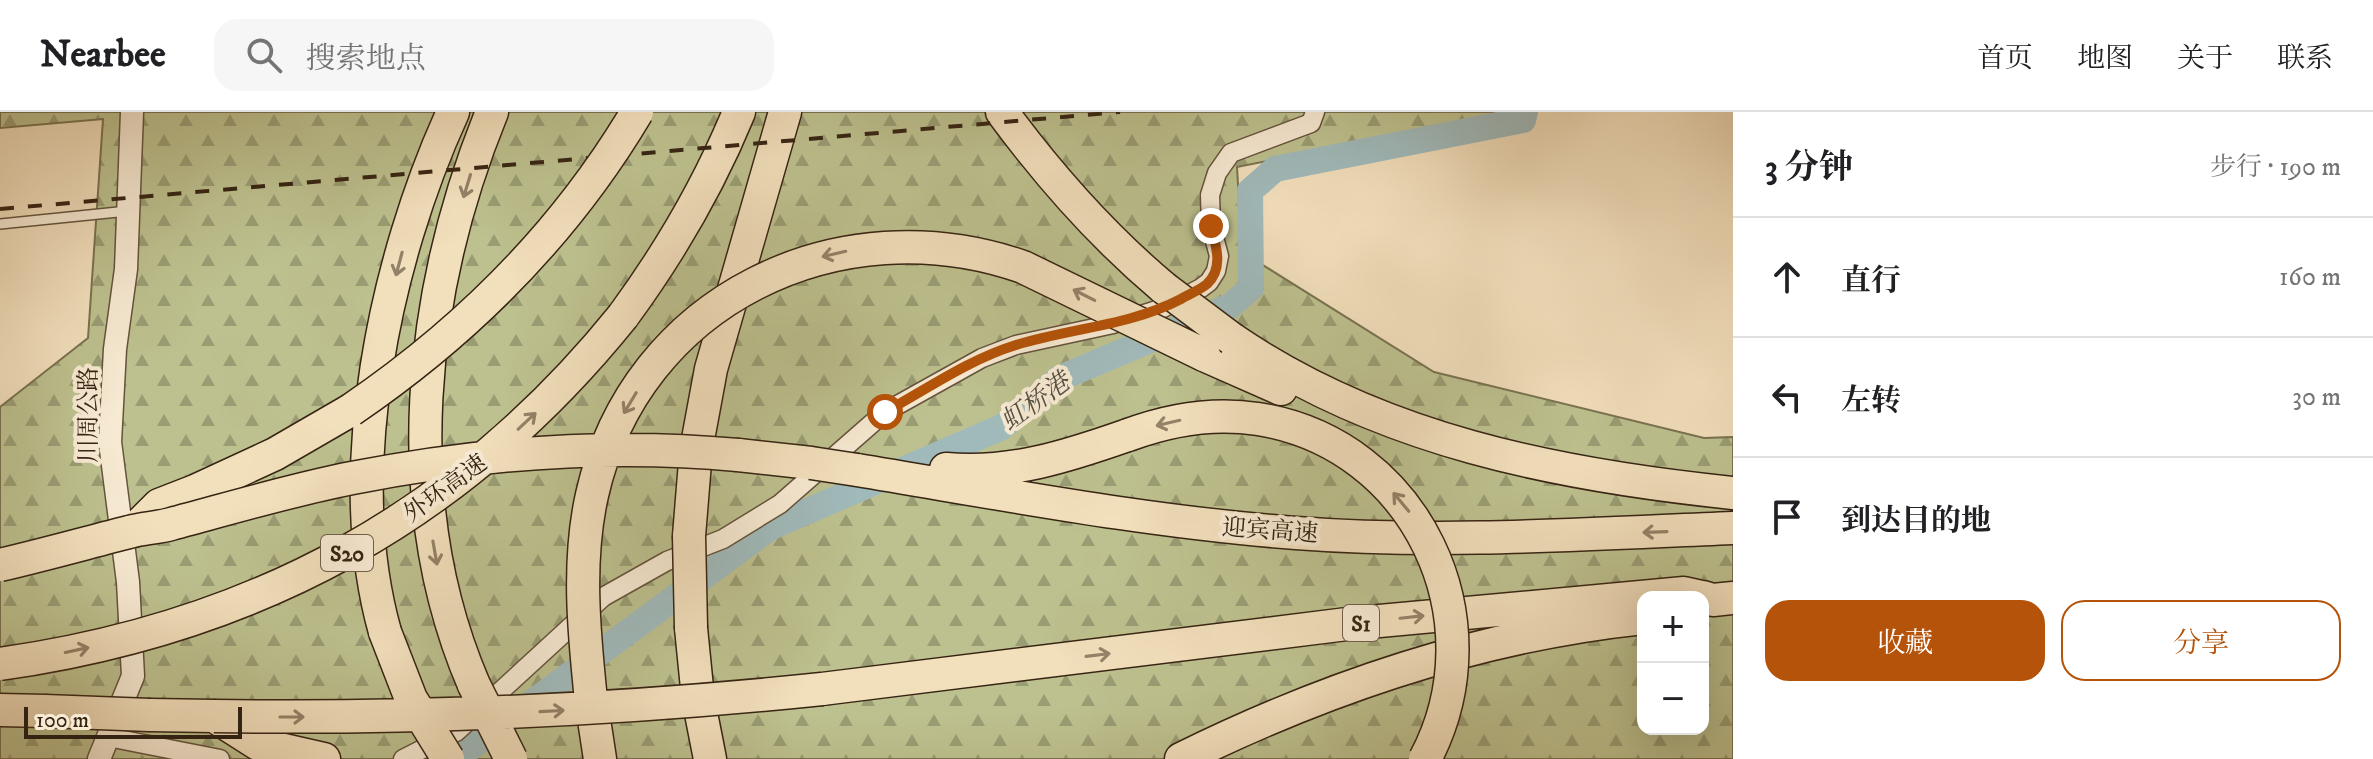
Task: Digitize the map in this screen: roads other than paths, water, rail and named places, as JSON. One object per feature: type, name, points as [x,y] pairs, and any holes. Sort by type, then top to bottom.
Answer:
[{"type":"highway","points":[[448,759],[411,699],[385,632],[374,586],[368,526],[369,449],[378,362],[391,296],[408,231],[453,112]]},
{"type":"highway","points":[[492,112],[474,162],[449,251],[433,342],[425,417],[427,493],[437,567],[457,640],[474,685],[511,759]]},
{"type":"highway","points":[[0,565],[133,531],[159,505],[236,474],[313,433],[387,386],[487,302],[547,238],[601,169],[637,112]]},
{"type":"highway","name":"外环高速","points":[[0,664],[95,646],[176,625],[255,597],[332,561],[440,494],[506,441],[566,382],[623,316],[691,212],[739,112]]},
{"type":"highway","points":[[710,759],[698,698],[691,628],[689,536],[696,450],[711,369],[785,112]]},
{"type":"highway","points":[[1002,112],[1083,212],[1164,288],[1232,339],[1282,370],[1338,399],[1415,431],[1525,461],[1629,480],[1733,493]]},
{"type":"highway","points":[[600,759],[585,633],[586,543],[592,494],[604,457],[632,398],[663,356],[701,319],[744,289],[792,266],[842,252],[894,246],[947,248],[998,258],[1035,272],[1204,355],[1314,401],[1338,399]]},
{"type":"highway","points":[[857,470],[881,461],[961,470],[1011,469],[1073,453],[1170,421],[1215,416],[1282,424],[1324,440],[1362,464],[1395,495],[1422,531],[1440,572],[1451,615],[1453,660],[1446,705],[1425,759]]},
{"type":"highway","name":"迎宾高速","points":[[133,531],[165,526],[350,478],[508,456],[667,451],[811,463],[1093,511],[1299,533],[1437,538],[1733,528]]},
{"type":"highway","name":"S1","points":[[214,716],[355,717],[525,712],[694,701],[822,689],[1460,612],[1684,593],[1711,599]]},
{"type":"highway","points":[[1181,759],[1324,695],[1437,658],[1527,636],[1637,619]]},
{"type":"highway","points":[[0,710],[214,716],[258,744],[324,759]]},
{"type":"highway","points":[[1211,759],[1222,752],[1236,732]]},
{"type":"street","name":"川周公路","points":[[99,759],[133,676],[128,582],[110,442],[115,349],[126,269],[132,112]]},
{"type":"street","points":[[403,759],[456,732],[603,597],[667,561],[723,539],[780,504],[885,412],[982,358],[1016,345],[1138,316],[1163,308],[1201,288],[1216,271],[1219,256],[1211,226],[1210,195],[1217,173],[1231,153],[1311,123],[1315,112]]},
{"type":"street","points":[[108,737],[220,759]]},
{"type":"lane","points":[[0,224],[129,211]]},
{"type":"waterway","name":"虹桥港","points":[[455,759],[771,527],[1002,427],[1058,379],[1230,306],[1251,288],[1250,191],[1275,169],[1523,120],[1525,112]]},
{"type":"railway","points":[[0,209],[1120,112]]}]
